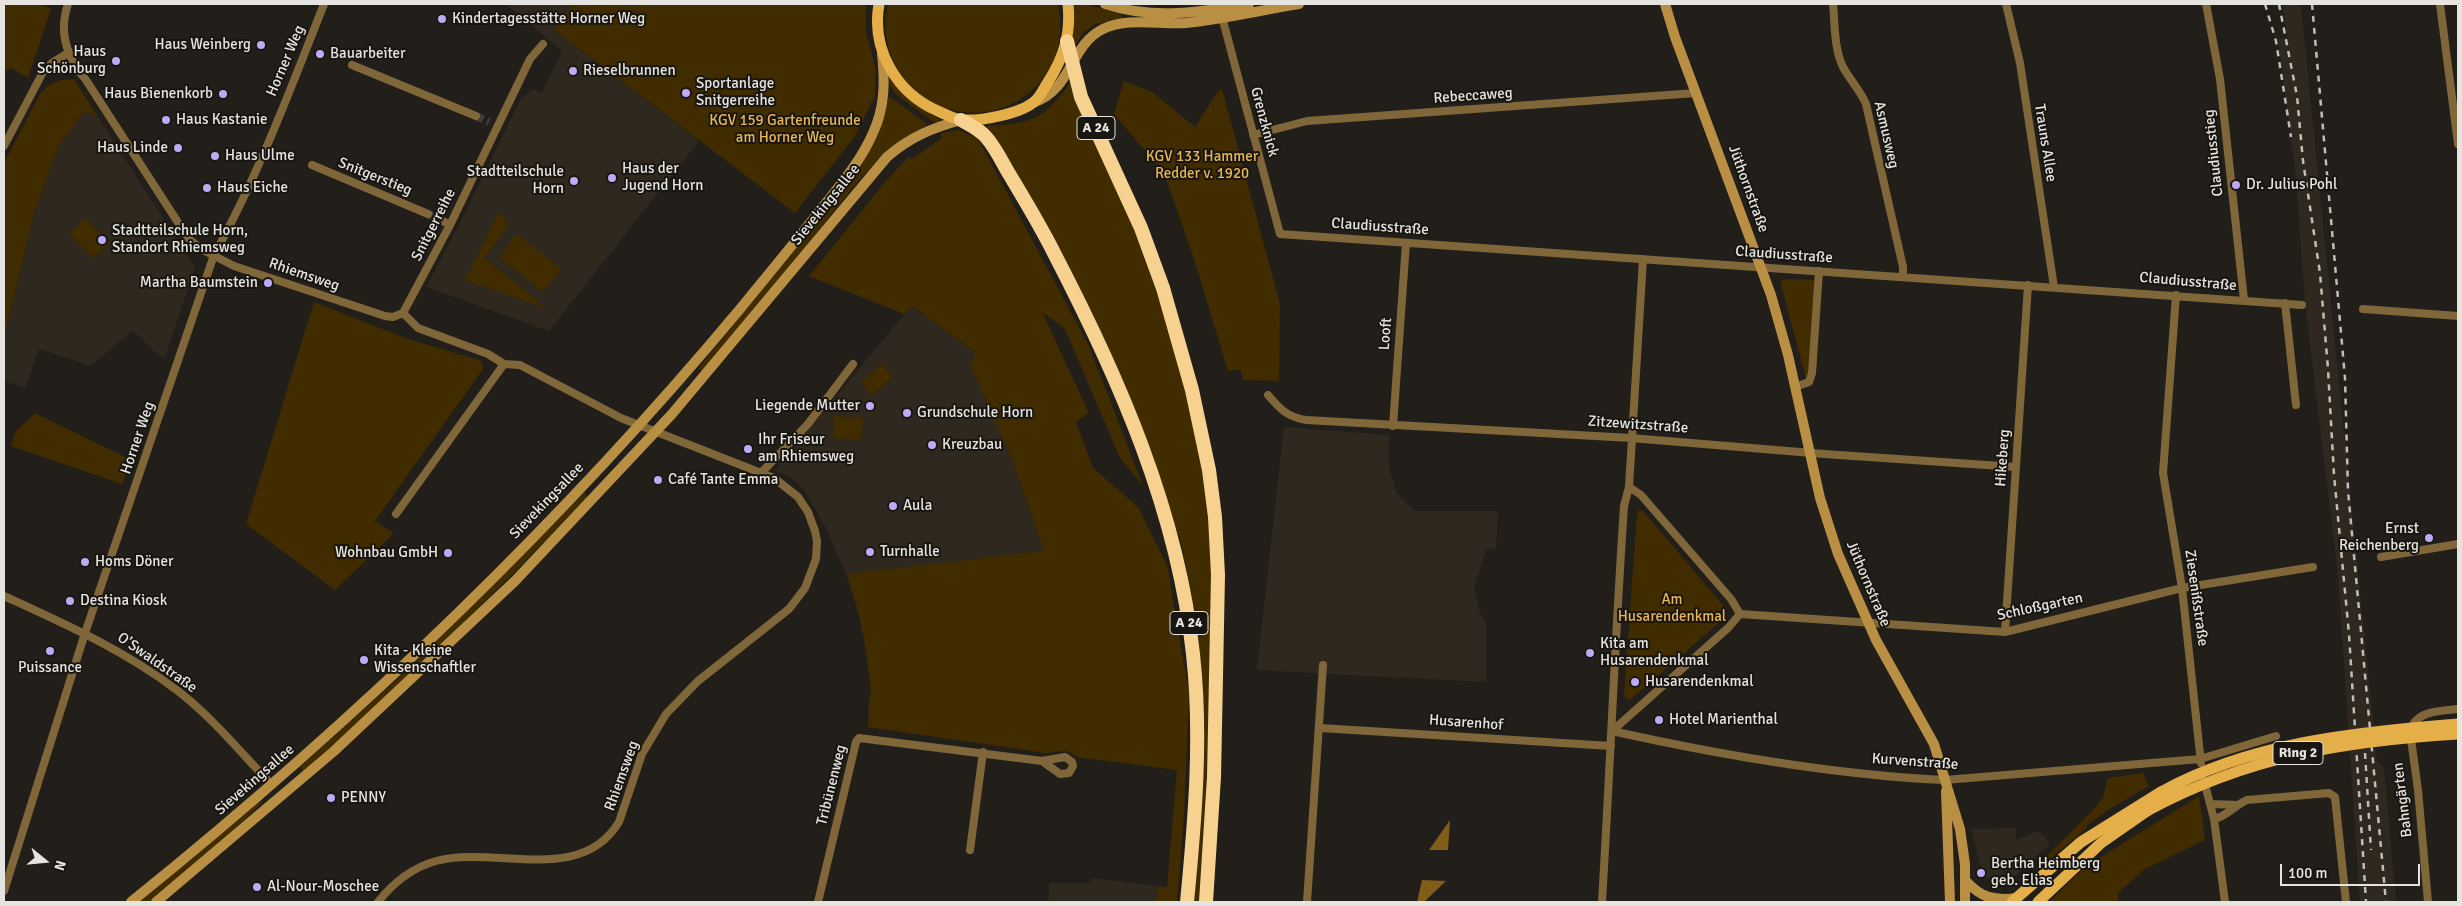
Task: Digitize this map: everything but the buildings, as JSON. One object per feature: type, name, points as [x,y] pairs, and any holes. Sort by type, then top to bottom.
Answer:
[{"type":"highway","points":[[1067,41],[1072,66]]},
{"type":"highway","name":"A 24","points":[[1072,66],[1081,97],[1141,228],[1162,288],[1192,390],[1209,470],[1215,517],[1218,575],[1214,777],[1206,902]]},
{"type":"highway","name":"A 24","points":[[961,120],[979,131],[992,144],[1035,216],[1085,313],[1127,411],[1171,536],[1185,596],[1196,685],[1196,759],[1188,902]]},
{"type":"main road","name":"Sievekingsallee","points":[[131,902],[272,785],[361,706],[436,635],[641,425],[754,292],[846,178],[863,152],[878,121],[883,102],[884,80],[877,29],[879,4]]},
{"type":"main road","points":[[1035,102],[1060,62],[1067,41],[1069,24],[1068,4]]},
{"type":"main road","points":[[1105,4],[1128,11],[1154,12],[1206,12],[1249,4]]},
{"type":"main road","points":[[1138,4],[1154,12]]},
{"type":"main road","points":[[1035,102],[1055,91],[1090,39],[1108,27],[1126,23],[1186,23],[1298,4]]},
{"type":"main road","name":"Jüthornstraße","points":[[1665,4],[1696,94],[1762,268],[1795,387],[1808,452],[1820,498],[1838,554],[1867,623],[1931,737],[1956,808],[1960,829],[1966,902]]},
{"type":"main road","name":"Sievekingsallee","points":[[881,50],[893,74],[914,97],[934,109],[961,120]]},
{"type":"main road","name":"Sievekingsallee","points":[[156,902],[282,796],[386,704],[484,612],[599,494],[656,431],[887,156],[908,140],[926,130],[961,120],[1001,116],[1035,102]]},
{"type":"main road","name":"Ring 2","points":[[2014,900],[2081,842],[2193,776],[2273,749],[2362,733],[2458,724]]},
{"type":"main road","name":"Ring 2","points":[[2038,902],[2144,806],[2223,774],[2277,758],[2327,747],[2381,740],[2458,734]]},
{"type":"main road","name":"Jüthornstraße","points":[[1945,780],[1950,902]]},
{"type":"main road","points":[[272,785],[282,796]]},
{"type":"main road","points":[[1965,880],[1977,892],[1990,899],[2014,900]]},
{"type":"street","points":[[4,146],[43,72],[52,62],[68,53],[64,28],[68,4]]},
{"type":"street","name":"Horner Weg","points":[[4,891],[7,869],[214,255],[227,231],[265,147],[324,4]]},
{"type":"street","name":"Asmusweg","points":[[1834,4],[1839,56],[1842,66],[1862,92],[1866,104],[1903,266],[1903,277]]},
{"type":"street","name":"Trauns Allee","points":[[2006,4],[2020,63],[2054,287]]},
{"type":"street","name":"Claudiusstieg","points":[[2206,4],[2219,71],[2244,300]]},
{"type":"street","points":[[2440,4],[2456,109],[2458,144]]},
{"type":"street","name":"Grenzknick","points":[[1222,17],[1280,234]]},
{"type":"street","name":"Snitgerreihe","points":[[403,313],[450,225],[530,59],[543,44]]},
{"type":"street","name":"Rhiemsweg","points":[[68,53],[188,238],[197,247],[234,266],[385,316],[393,317],[403,313],[418,328],[488,354],[504,364],[520,365],[621,418],[761,473],[784,484],[798,497],[808,512],[815,530],[817,541],[816,559],[805,588],[789,609],[698,681],[666,714],[642,754],[620,822],[599,846],[587,852],[566,858],[465,858],[435,861],[402,877],[378,902]]},
{"type":"street","points":[[352,65],[476,116]]},
{"type":"street","name":"Rebeccaweg","points":[[1253,136],[1307,121],[1696,94]]},
{"type":"street","points":[[489,122],[498,126]]},
{"type":"street","name":"Snitgerstieg","points":[[312,165],[428,214]]},
{"type":"street","points":[[441,220],[450,225]]},
{"type":"street","name":"Claudiusstraße","points":[[1280,234],[2302,305]]},
{"type":"street","name":"Looft","points":[[1393,426],[1406,243]]},
{"type":"street","points":[[1602,902],[1621,548],[1624,506],[1629,487],[1643,259]]},
{"type":"street","points":[[1795,387],[1809,382],[1812,373],[1819,271]]},
{"type":"street","name":"Hikeberg","points":[[2005,632],[2028,286]]},
{"type":"street","name":"Ziesenißstraße","points":[[2176,295],[2163,473],[2182,588],[2200,760],[2214,819],[2225,902]]},
{"type":"street","points":[[2285,304],[2296,406]]},
{"type":"street","points":[[2363,309],[2458,316]]},
{"type":"street","points":[[396,514],[504,364]]},
{"type":"street","points":[[761,473],[808,424],[852,364]]},
{"type":"street","name":"Zitzewitzstraße","points":[[1268,395],[1284,413],[1293,418],[1393,426],[1632,438],[2016,467]]},
{"type":"street","points":[[1612,731],[1728,628],[1740,614],[1732,599],[1706,569],[1641,495],[1629,487]]},
{"type":"street","points":[[2381,557],[2458,544]]},
{"type":"street","name":"Schloßgarten","points":[[1740,614],[2005,632],[2182,588],[2313,567]]},
{"type":"street","name":"O'Swaldstraße","points":[[4,596],[85,633],[127,656],[178,692],[222,729],[272,785]]},
{"type":"street","points":[[1308,902],[1323,665]]},
{"type":"street","name":"Bahngärten","points":[[2428,902],[2418,790],[2410,739],[2412,724],[2421,715],[2458,709]]},
{"type":"street","name":"Husarenhof","points":[[1320,728],[1611,746]]},
{"type":"street","name":"Kurvenstraße","points":[[1612,731],[1729,756],[1909,778],[1945,780],[2200,760],[2276,736]]},
{"type":"street","name":"Tribünenweg","points":[[818,902],[856,742],[860,738],[983,752],[1042,761]]},
{"type":"street","points":[[970,850],[983,752]]},
{"type":"street","points":[[2214,819],[2226,814],[2247,800],[2329,792],[2335,797],[2346,902]]},
{"type":"street","points":[[2211,804],[2237,805]]},
{"type":"shaded area","name":"Stadtteilschule Horn","points":[[506,4],[573,4],[554,30],[699,141],[549,331],[426,287],[461,221],[521,98],[533,89],[542,93],[562,51]]},
{"type":"shaded area","points":[[2283,4],[2301,4],[2377,761],[2384,768],[2396,902],[2360,902],[2338,575],[2305,303],[2295,168],[2278,39],[2287,37]]},
{"type":"shaded area","name":"Stadtteilschule Horn, Standort Rhiemsweg","points":[[85,111],[98,117],[195,268],[165,357],[160,357],[133,330],[91,366],[39,349],[25,388],[4,381],[4,338],[34,212],[59,145]]},
{"type":"shaded area","name":"Grundschule Horn","points":[[911,306],[975,352],[1044,552],[846,574],[826,528],[803,489],[794,480],[775,470]]},
{"type":"shaded area","points":[[1284,427],[1389,435],[1389,468],[1397,494],[1414,511],[1498,511],[1496,548],[1486,550],[1474,588],[1481,615],[1486,621],[1486,682],[1257,670]]},
{"type":"shaded area","points":[[1450,820],[1448,850],[1429,850]]},
{"type":"shaded area","points":[[2015,828],[2016,840],[2039,831],[2050,844],[2013,878],[1984,878],[1971,829]]},
{"type":"shaded area","points":[[1091,878],[1159,886],[1158,902],[1048,902],[1049,883],[1091,883]]},
{"type":"shaded area","points":[[1422,880],[1446,881],[1424,902],[1417,902]]},
{"type":"green space","points":[[4,4],[42,4],[51,9],[28,78],[12,68],[4,71]]},
{"type":"green space","name":"KGV 159 Gartenfreunde am Horner Weg","points":[[573,4],[866,4],[866,32],[876,70],[875,96],[855,136],[795,213],[553,29]]},
{"type":"green space","points":[[888,4],[1058,4],[1060,32],[1057,51],[1044,77],[1020,99],[992,111],[964,112],[936,104],[913,88],[895,65],[886,37]]},
{"type":"green space","points":[[1070,4],[1086,4],[1122,15],[1122,18],[1095,24],[1084,32],[1074,46]]},
{"type":"green space","points":[[74,79],[98,117],[85,111],[59,145],[34,212],[4,338],[4,163],[40,94],[55,82]]},
{"type":"green space","points":[[890,80],[905,96],[939,119],[939,122],[935,123],[894,93],[888,81]]},
{"type":"green space","name":"KGV 133 Hammer Redder v. 1920","points":[[1124,81],[1152,92],[1195,127],[1218,91],[1222,89],[1280,304],[1279,381],[1243,380],[1240,369],[1228,371],[1193,256],[1164,173],[1114,114]]},
{"type":"green space","points":[[1070,83],[1076,100],[1127,209],[1166,312],[1194,420],[1206,492],[1211,542],[1212,591],[1204,849],[1200,902],[1194,902],[1201,820],[1202,673],[1196,617],[1182,546],[1158,472],[1034,205],[991,131],[985,126],[1014,123],[1034,118],[1051,106]]},
{"type":"green space","points":[[889,96],[927,124],[893,146],[859,180],[704,372],[698,369],[861,166],[877,136]]},
{"type":"green space","points":[[959,130],[978,139],[1089,346],[1143,486],[1120,458],[1065,329],[1042,312],[1089,413],[1076,422],[1093,468],[1138,507],[1167,565],[1189,694],[1184,815],[1177,902],[1156,902],[1159,886],[1167,887],[1177,770],[1076,757],[1066,751],[1046,753],[868,727],[869,697],[871,696],[868,665],[860,619],[846,574],[1044,551],[1012,459],[971,367],[975,352],[912,306],[904,314],[809,276],[885,182],[908,157],[911,159],[941,139],[941,133]]},
{"type":"green space","points":[[498,213],[504,216],[503,218],[509,224],[485,258],[543,307],[465,280]]},
{"type":"green space","points":[[85,218],[109,243],[93,258],[69,234]]},
{"type":"green space","points":[[517,234],[561,269],[543,292],[499,257]]},
{"type":"green space","points":[[1786,279],[1815,280],[1809,373],[1806,379],[1780,281]]},
{"type":"green space","points":[[314,302],[408,339],[482,361],[483,369],[375,521],[394,533],[335,590],[246,524]]},
{"type":"green space","points":[[882,364],[893,377],[872,396],[861,382]]},
{"type":"green space","points":[[35,413],[131,460],[122,484],[11,446],[15,432]]},
{"type":"green space","points":[[834,416],[863,418],[861,440],[833,438]]},
{"type":"green space","points":[[585,492],[587,499],[518,569],[412,672],[304,772],[300,767],[399,678]]},
{"type":"green space","name":"Am Husarendenkmal","points":[[1639,510],[1643,511],[1723,605],[1724,612],[1721,621],[1631,699],[1627,699],[1624,696],[1637,513]]},
{"type":"green space","points":[[2143,773],[2149,786],[2108,810],[2087,825],[2086,829],[2045,863],[2040,863],[2096,807],[2103,797],[2108,778]]},
{"type":"green space","points":[[2199,796],[2205,840],[2145,869],[2119,892],[2118,902],[2049,902],[2085,867]]},
{"type":"green space","points":[[260,801],[262,803],[239,825],[235,832],[149,902],[137,902]]},
{"type":"tunnel","points":[[476,116],[489,122]]},
{"type":"tunnel","points":[[428,214],[441,220]]},
{"type":"railway","points":[[2265,4],[2276,41],[2291,137]]},
{"type":"railway","points":[[2279,4],[2297,96],[2303,161],[2320,273],[2334,475],[2349,634],[2366,902]]},
{"type":"railway","points":[[2312,4],[2345,378],[2348,491],[2386,902]]},
{"type":"railway","points":[[2365,753],[2371,850]]},
{"type":"place","name":"Kindertagesstätte Horner Weg","points":[[442,19]]},
{"type":"place","name":"Haus Weinberg","points":[[261,45]]},
{"type":"place","name":"Bauarbeiter","points":[[320,54]]},
{"type":"place","name":"Haus Schönburg","points":[[116,61]]},
{"type":"place","name":"Rieselbrunnen","points":[[573,71]]},
{"type":"place","name":"Sportanlage Snitgerreihe","points":[[686,93]]},
{"type":"place","name":"Haus Bienenkorb","points":[[223,94]]},
{"type":"place","name":"Haus Kastanie","points":[[166,120]]},
{"type":"place","name":"Haus Linde","points":[[178,148]]},
{"type":"place","name":"Haus Ulme","points":[[215,156]]},
{"type":"place","name":"Haus der Jugend Horn","points":[[612,178]]},
{"type":"place","name":"Stadtteilschule Horn","points":[[574,181]]},
{"type":"place","name":"Dr. Julius Pohl","points":[[2236,185]]},
{"type":"place","name":"Haus Eiche","points":[[207,188]]},
{"type":"place","name":"Stadtteilschule Horn, Standort Rhiemsweg","points":[[102,240]]},
{"type":"place","name":"Martha Baumstein","points":[[268,283]]},
{"type":"place","name":"Liegende Mutter","points":[[870,406]]},
{"type":"place","name":"Grundschule Horn","points":[[907,413]]},
{"type":"place","name":"Kreuzbau","points":[[932,445]]},
{"type":"place","name":"Ihr Friseur am Rhiemsweg","points":[[748,449]]},
{"type":"place","name":"Café Tante Emma","points":[[658,480]]},
{"type":"place","name":"Aula","points":[[893,506]]},
{"type":"place","name":"Ernst Reichenberg","points":[[2429,538]]},
{"type":"place","name":"Turnhalle","points":[[870,552]]},
{"type":"place","name":"Wohnbau GmbH","points":[[448,553]]},
{"type":"place","name":"Homs Döner","points":[[85,562]]},
{"type":"place","name":"Destina Kiosk","points":[[70,601]]},
{"type":"place","name":"Puissance","points":[[50,651]]},
{"type":"place","name":"Kita am Husarendenkmal","points":[[1590,653]]},
{"type":"place","name":"Kita - Kleine Wissenschaftler","points":[[364,660]]},
{"type":"place","name":"Husarendenkmal","points":[[1635,682]]},
{"type":"place","name":"Hotel Marienthal","points":[[1659,720]]},
{"type":"place","name":"PENNY","points":[[331,798]]},
{"type":"place","name":"Bertha Heimberg geb. Elias","points":[[1981,873]]},
{"type":"place","name":"Al-Nour-Moschee","points":[[257,887]]}]
